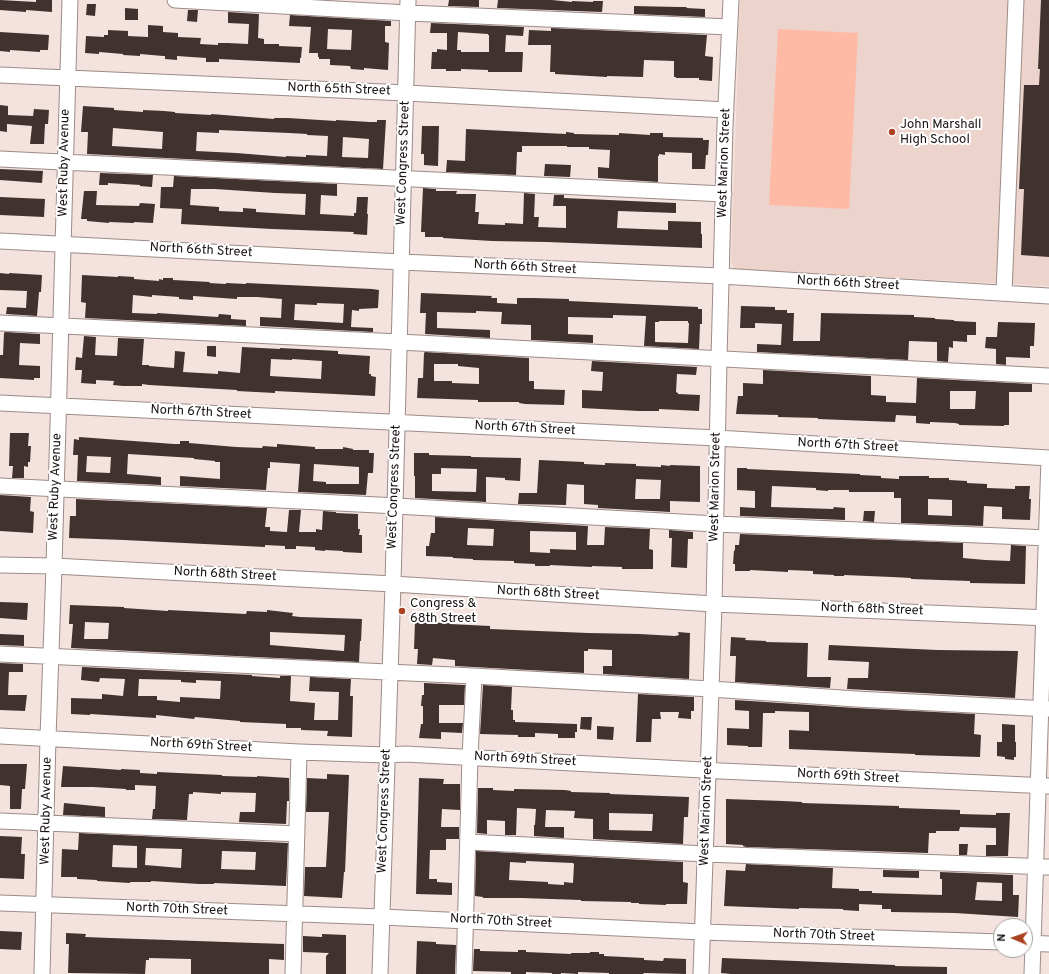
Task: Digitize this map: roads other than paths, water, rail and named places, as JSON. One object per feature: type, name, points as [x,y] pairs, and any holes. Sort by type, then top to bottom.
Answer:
[{"type":"street","name":"West Ruby Avenue","points":[[42,974],[70,0]]},
{"type":"street","points":[[175,0],[408,6],[730,27]]},
{"type":"street","name":"West Marion Street","points":[[702,974],[714,604],[721,276],[731,0]]},
{"type":"street","points":[[1004,293],[1016,0]]},
{"type":"street","name":"West Congress Street","points":[[380,974],[386,755],[393,584],[408,6]]},
{"type":"street","name":"North 65th Street","points":[[0,75],[406,93],[726,110]]},
{"type":"street","points":[[0,159],[724,194]]},
{"type":"street","name":"North 66th Street","points":[[0,241],[401,262],[721,276],[1049,296]]},
{"type":"street","points":[[0,323],[719,358],[1049,376]]},
{"type":"street","name":"North 67th Street","points":[[0,403],[717,438],[1049,458]]},
{"type":"street","points":[[1033,920],[1042,867],[1049,458]]},
{"type":"street","points":[[0,486],[716,524],[1048,538]]},
{"type":"street","name":"North 68th Street","points":[[0,565],[54,566],[393,584],[714,604],[1046,618]]},
{"type":"street","points":[[0,654],[474,676],[711,689],[856,699],[1045,708]]},
{"type":"street","points":[[464,974],[470,757],[474,676]]},
{"type":"street","name":"North 69th Street","points":[[0,736],[299,752],[386,755],[405,754],[1044,786]]},
{"type":"street","points":[[293,974],[299,752]]},
{"type":"street","points":[[0,820],[297,834]]},
{"type":"street","points":[[468,842],[706,854],[1042,867]]},
{"type":"street","name":"North 70th Street","points":[[0,903],[382,917],[703,932],[993,942]]},
{"type":"street","points":[[1033,943],[1049,944]]},
{"type":"street","points":[[1030,958],[1032,974]]},
{"type":"place","name":"John Marshall High School","points":[[892,132]]},
{"type":"place","name":"Congress & 68th Street","points":[[402,611]]}]
